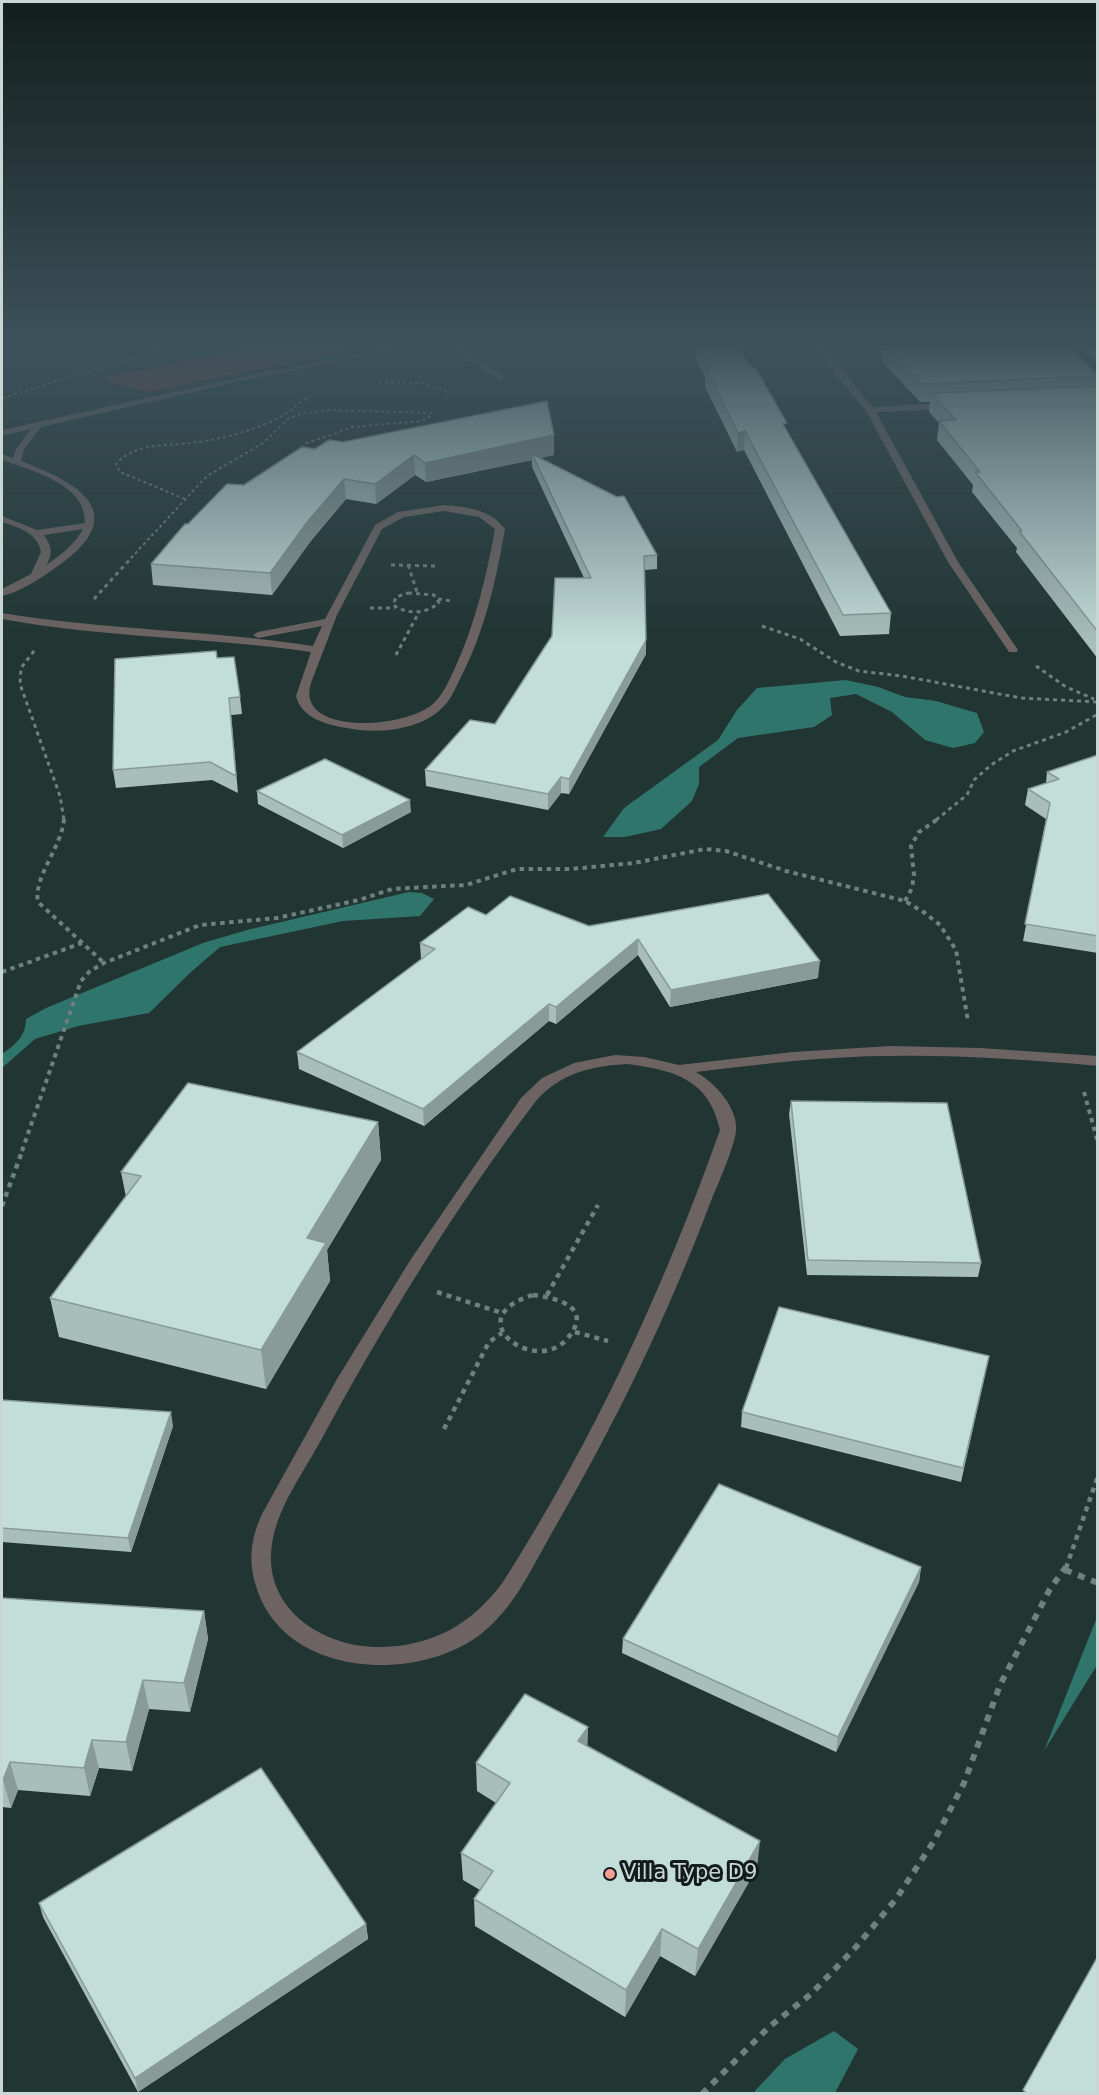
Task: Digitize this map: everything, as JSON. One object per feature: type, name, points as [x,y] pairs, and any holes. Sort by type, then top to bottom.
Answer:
[{"type":"street","points":[[16,463],[21,448]]},
{"type":"street","points":[[891,448],[953,562],[1013,650]]},
{"type":"street","points":[[2,457],[61,481],[79,494],[89,508],[90,525],[84,537],[72,550],[2,593]]},
{"type":"street","points":[[444,508],[468,511],[487,517],[500,529],[490,587],[475,635],[444,700],[435,709],[405,723],[384,726],[343,724],[320,716],[304,704],[302,695],[317,650],[328,622],[357,564],[378,527],[391,518],[411,511],[444,508]]},
{"type":"street","points":[[2,519],[36,533],[45,543],[48,553],[44,564],[33,576]]},
{"type":"street","points":[[36,533],[90,525]]},
{"type":"street","points":[[2,616],[63,626],[144,634],[228,637],[263,635],[328,622]]},
{"type":"street","points":[[228,637],[317,650]]},
{"type":"street","points":[[679,1070],[801,1055],[863,1052],[973,1053],[1098,1061]]},
{"type":"street","points":[[608,1060],[654,1062],[679,1070],[701,1081],[716,1095],[726,1112],[728,1130],[661,1307],[619,1395],[567,1491],[504,1595],[482,1621],[451,1640],[415,1654],[376,1656],[338,1650],[304,1635],[276,1614],[266,1588],[260,1557],[265,1527],[336,1396],[405,1281],[472,1180],[535,1092],[552,1078],[574,1067],[608,1060]]},
{"type":"path","points":[[156,448],[138,450],[118,460],[116,464],[120,472],[185,500]]},
{"type":"path","points":[[104,963],[38,902],[36,892],[59,841],[64,821],[60,796],[20,684],[21,668],[30,654],[119,574],[185,500],[218,467],[254,448]]},
{"type":"path","points":[[357,564],[435,566]]},
{"type":"path","points":[[408,565],[417,592]]},
{"type":"path","points":[[417,592],[434,595],[439,603],[435,607],[419,612],[402,610],[393,604],[396,597],[417,592]]},
{"type":"path","points":[[396,655],[419,612]]},
{"type":"path","points":[[762,626],[800,639],[836,662],[859,671],[910,677],[1021,698],[1098,701]]},
{"type":"path","points":[[1013,650],[1066,687],[1098,701]]},
{"type":"path","points":[[905,901],[912,888],[914,875],[911,846],[919,832],[967,795],[974,780],[991,765],[1039,740],[1066,732],[1098,714]]},
{"type":"path","points":[[2,1206],[81,981],[90,971],[104,963],[216,922],[277,918],[359,900],[392,889],[466,885],[516,869],[571,869],[634,863],[705,849],[726,851],[814,878],[905,901],[921,909],[938,923],[952,939],[960,955],[973,1053]]},
{"type":"path","points":[[2,972],[82,943]]},
{"type":"path","points":[[1074,1059],[1098,1143]]},
{"type":"path","points":[[547,1294],[598,1205]]},
{"type":"path","points":[[405,1281],[502,1313]]},
{"type":"path","points":[[547,1294],[562,1300],[572,1309],[578,1320],[575,1332],[566,1342],[552,1348],[521,1348],[502,1333],[500,1323],[502,1313],[509,1304],[520,1298],[547,1294]]},
{"type":"path","points":[[444,1429],[489,1342],[502,1333]]},
{"type":"path","points":[[702,2094],[768,2027],[811,1994],[896,1899],[939,1831],[964,1783],[1000,1686],[1017,1650],[1050,1589],[1065,1570],[1098,1476]]},
{"type":"path","points":[[1065,1570],[1098,1583]]},
{"type":"shaded area","points":[[846,680],[878,687],[905,697],[936,701],[977,713],[984,732],[975,743],[953,748],[925,740],[892,712],[856,694],[830,698],[832,715],[814,727],[738,738],[699,767],[699,784],[692,801],[661,829],[625,837],[603,837],[624,808],[718,740],[737,710],[757,688]]},
{"type":"shaded area","points":[[409,892],[422,893],[434,899],[420,916],[343,921],[220,947],[149,1013],[78,1026],[35,1039],[2,1068],[2,1054],[19,1039],[26,1025],[26,1019],[46,1008],[203,943],[247,930]]},
{"type":"shaded area","points":[[1097,1617],[1097,1665],[1044,1751]]},
{"type":"shaded area","points":[[834,2031],[858,2049],[835,2093],[753,2093],[785,2059]]},
{"type":"building","points":[[301,448],[495,448],[425,463],[414,455],[375,484],[344,479],[308,521],[270,573],[151,564],[185,524],[188,524],[227,484],[244,485]]},
{"type":"building","points":[[754,448],[797,448],[891,613],[843,615]]},
{"type":"building","points":[[961,448],[1098,448],[1098,632],[975,472],[980,472]]},
{"type":"building","points":[[532,454],[617,497],[624,496],[657,555],[644,556],[646,640],[569,779],[561,777],[548,794],[425,770],[470,720],[495,724],[552,636],[555,578],[591,578]]},
{"type":"building","points":[[216,651],[217,658],[234,657],[240,697],[229,698],[236,776],[210,762],[113,770],[115,659]]},
{"type":"building","points":[[1098,755],[1098,936],[1025,924],[1050,803],[1028,789],[1059,779],[1047,772]]},
{"type":"building","points":[[325,759],[410,800],[342,835],[257,791]]},
{"type":"building","points":[[768,894],[820,961],[671,990],[638,939],[556,1007],[549,1004],[423,1109],[297,1052],[435,949],[420,943],[468,907],[486,915],[510,896],[589,926]]},
{"type":"building","points":[[188,1083],[378,1122],[307,1238],[326,1243],[261,1350],[50,1298],[141,1176],[121,1172]]},
{"type":"building","points":[[791,1101],[947,1103],[981,1263],[808,1260]]},
{"type":"building","points":[[779,1307],[989,1356],[963,1468],[742,1412]]},
{"type":"building","points":[[2,1400],[171,1412],[128,1538],[2,1528]]},
{"type":"building","points":[[719,1484],[921,1567],[838,1737],[623,1639]]},
{"type":"building","points":[[2,1598],[204,1611],[184,1683],[143,1680],[126,1742],[92,1740],[84,1768],[10,1762],[2,1780]]},
{"type":"building","name":"Villa Type D9","points":[[525,1694],[588,1727],[578,1741],[760,1841],[698,1949],[662,1929],[626,1990],[474,1899],[493,1871],[461,1853],[510,1783],[476,1763]]},
{"type":"building","points":[[261,1768],[366,1924],[135,2078],[39,1903]]},
{"type":"building","points":[[1098,1956],[1098,2094],[1028,2094],[1023,2090]]},
{"type":"place","name":"Villa Type D9","points":[[610,1874]]}]
